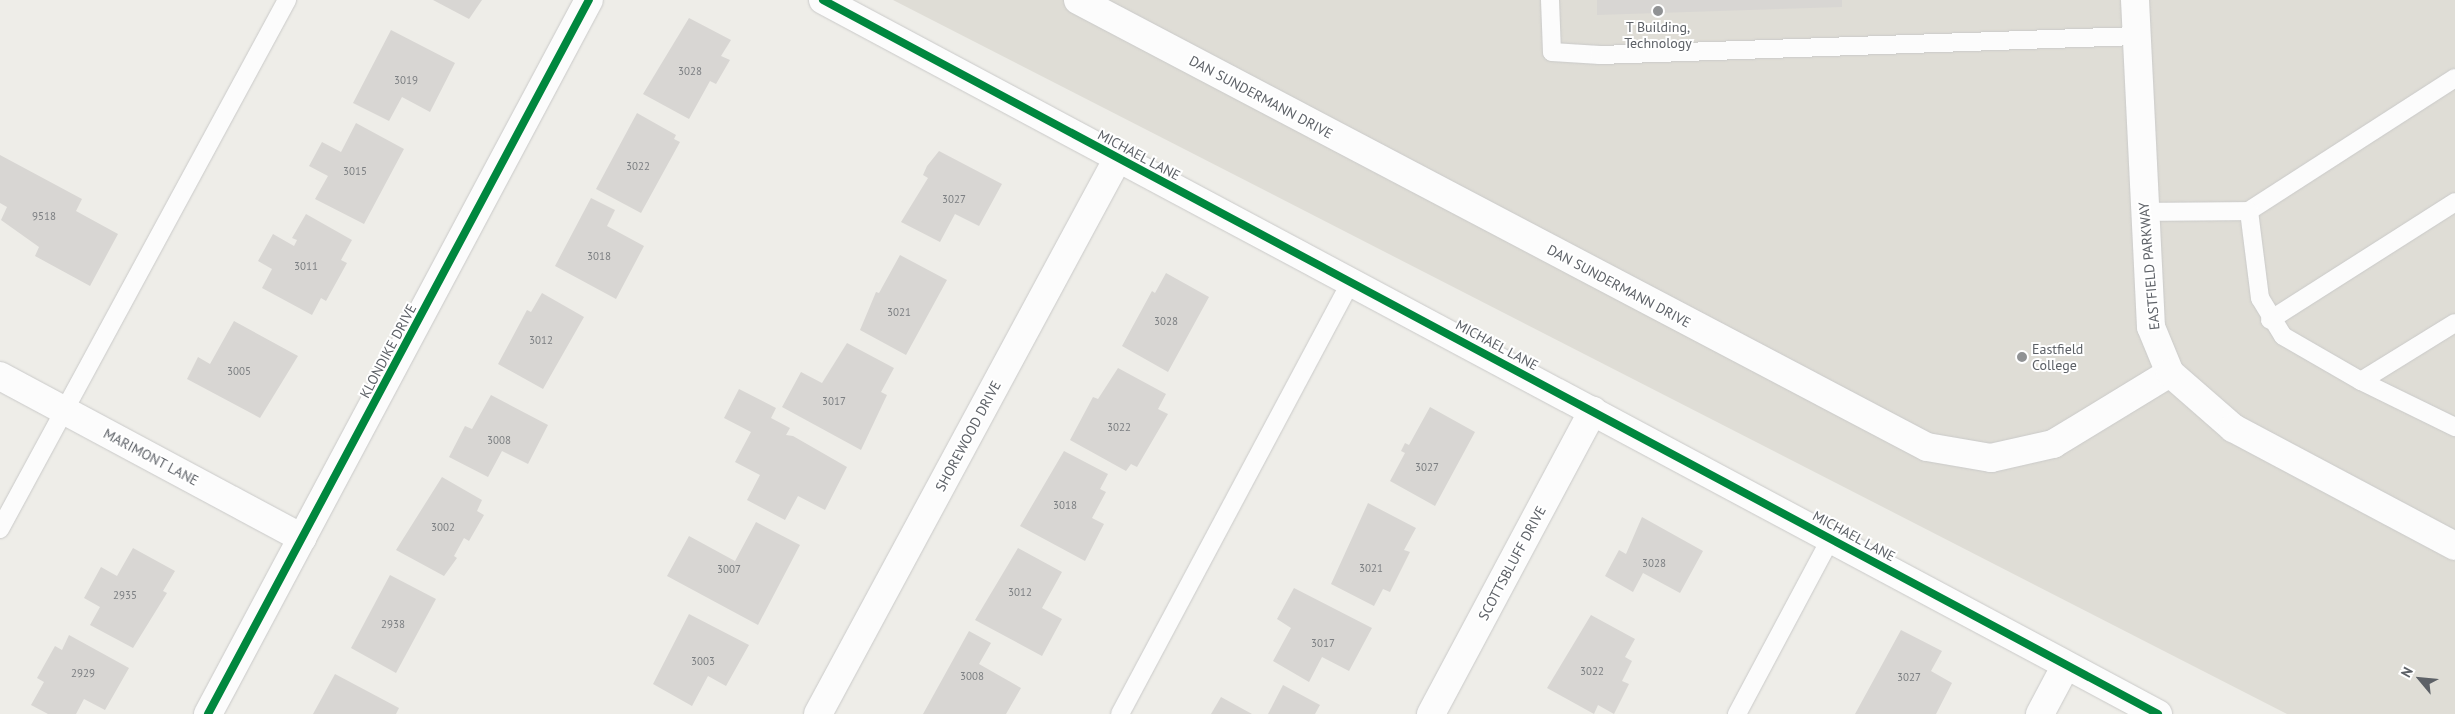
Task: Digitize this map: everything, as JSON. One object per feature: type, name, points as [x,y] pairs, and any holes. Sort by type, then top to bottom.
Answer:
[{"type":"street","name":"KLONDIKE DRIVE","points":[[208,714],[589,0]]},
{"type":"street","name":"MICHAEL LANE","points":[[822,0],[1351,281],[2158,714]]},
{"type":"street","name":"DAN SUNDERMANN DRIVE","points":[[1078,0],[1927,447],[1991,458],[2053,444],[2170,373]]},
{"type":"street","name":"EASTFIELD PARKWAY","points":[[2135,0],[2151,327],[2170,373],[2233,428],[2455,546]]},
{"type":"street","name":"SHOREWOOD DRIVE","points":[[818,714],[1118,158]]},
{"type":"street","name":"MARIMONT LANE","points":[[0,376],[302,538]]},
{"type":"street","name":"SCOTTSBLUFF DRIVE","points":[[1431,714],[1593,412]]},
{"type":"street","points":[[2040,714],[2066,665]]},
{"type":"lane","points":[[0,529],[287,0]]},
{"type":"lane","points":[[1550,0],[1552,52],[1600,55],[2136,36]]},
{"type":"lane","points":[[2144,212],[2249,211],[2455,78]]},
{"type":"lane","points":[[2270,320],[2455,202]]},
{"type":"lane","points":[[2249,211],[2260,298],[2270,320],[2283,336],[2361,381],[2455,428]]},
{"type":"lane","points":[[1120,714],[1351,281]]},
{"type":"lane","points":[[2361,381],[2455,323]]},
{"type":"lane","points":[[1737,714],[1831,538]]},
{"type":"shaded area","name":"Eastfield College","points":[[893,0],[2455,0],[2455,714],[2287,714]]},
{"type":"building","points":[[433,0],[482,0],[469,19]]},
{"type":"building","name":"T Building, Technology","points":[[1597,0],[1842,0],[1842,7],[1597,15]]},
{"type":"building","points":[[689,18],[731,40],[721,56],[730,60],[716,84],[710,81],[689,119],[643,94]]},
{"type":"building","points":[[391,30],[455,63],[430,112],[402,97],[389,121],[353,103]]},
{"type":"building","points":[[637,113],[676,135],[674,139],[680,142],[641,213],[596,189]]},
{"type":"building","points":[[356,123],[404,149],[364,224],[315,199],[328,176],[309,166],[322,142],[341,152]]},
{"type":"building","points":[[939,151],[1002,184],[979,226],[955,214],[940,242],[901,222],[928,178],[923,175],[927,166]]},
{"type":"building","points":[[0,155],[82,199],[76,211],[118,234],[90,286],[35,256],[39,247],[1,220],[7,207],[0,203]]},
{"type":"building","points":[[591,198],[615,210],[607,226],[644,246],[616,299],[555,266]]},
{"type":"building","points":[[306,214],[352,240],[341,260],[347,263],[326,301],[321,298],[312,315],[262,288],[272,269],[258,261],[273,234],[294,246],[297,240],[292,238]]},
{"type":"building","points":[[900,255],[947,280],[906,355],[860,330],[876,292],[879,293]]},
{"type":"building","points":[[1166,273],[1209,297],[1168,372],[1122,346],[1152,291],[1155,293]]},
{"type":"building","points":[[542,293],[584,317],[543,389],[498,364],[527,310],[531,312]]},
{"type":"building","points":[[234,321],[298,356],[260,418],[187,379],[198,357],[210,364]]},
{"type":"building","points":[[847,343],[894,368],[881,392],[887,395],[861,450],[782,407],[801,372],[822,383]]},
{"type":"building","points":[[1118,368],[1166,394],[1158,409],[1168,414],[1137,467],[1131,464],[1126,471],[1070,440],[1093,397],[1098,399]]},
{"type":"building","points":[[739,389],[776,408],[771,418],[790,428],[786,435],[793,436],[847,467],[825,510],[798,496],[785,520],[747,500],[760,475],[735,462],[751,432],[724,418]]},
{"type":"building","points":[[491,395],[548,425],[528,464],[502,451],[488,477],[449,457],[465,426],[472,429]]},
{"type":"building","points":[[1430,407],[1475,432],[1435,506],[1390,481],[1405,453],[1401,451],[1405,443],[1409,445]]},
{"type":"building","points":[[1064,451],[1108,474],[1100,489],[1106,492],[1092,518],[1104,524],[1085,561],[1020,526]]},
{"type":"building","points":[[442,477],[482,500],[477,511],[484,515],[469,541],[464,538],[454,556],[457,558],[444,576],[396,550]]},
{"type":"building","points":[[1368,503],[1416,528],[1404,550],[1410,552],[1390,592],[1383,589],[1374,606],[1331,584]]},
{"type":"building","points":[[1642,517],[1703,551],[1680,593],[1643,573],[1633,592],[1605,576],[1619,550],[1626,554]]},
{"type":"building","points":[[756,522],[800,545],[758,625],[667,576],[689,536],[735,561]]},
{"type":"building","points":[[133,548],[175,571],[163,591],[167,593],[133,648],[90,625],[100,607],[84,598],[101,567],[117,576]]},
{"type":"building","points":[[1018,548],[1062,572],[1042,608],[1062,619],[1042,656],[975,620]]},
{"type":"building","points":[[390,575],[436,599],[396,673],[351,648]]},
{"type":"building","points":[[1294,588],[1372,628],[1349,671],[1322,657],[1309,682],[1273,661],[1291,628],[1277,619]]},
{"type":"building","points":[[689,614],[749,645],[726,686],[708,676],[692,706],[653,684]]},
{"type":"building","points":[[1591,615],[1635,639],[1625,657],[1632,661],[1622,681],[1629,684],[1614,714],[1598,705],[1594,714],[1547,688]]},
{"type":"building","points":[[1901,630],[1942,651],[1931,671],[1952,683],[1936,714],[1855,714]]},
{"type":"building","points":[[969,631],[991,643],[979,664],[1021,688],[1006,714],[923,714]]},
{"type":"building","points":[[69,635],[129,668],[105,710],[84,699],[76,714],[48,714],[31,705],[44,682],[37,678],[55,646],[62,650]]},
{"type":"building","points":[[335,674],[399,708],[396,714],[313,714]]},
{"type":"building","points":[[1283,685],[1320,705],[1315,714],[1268,714]]},
{"type":"building","points":[[1221,697],[1252,714],[1211,714]]},
{"type":"cycle path","points":[[208,714],[589,0]]},
{"type":"cycle path","points":[[823,0],[2158,714]]},
{"type":"place","name":"T Building, Technology","points":[[1658,11]]},
{"type":"place","name":"Eastfield College","points":[[2022,357]]}]
